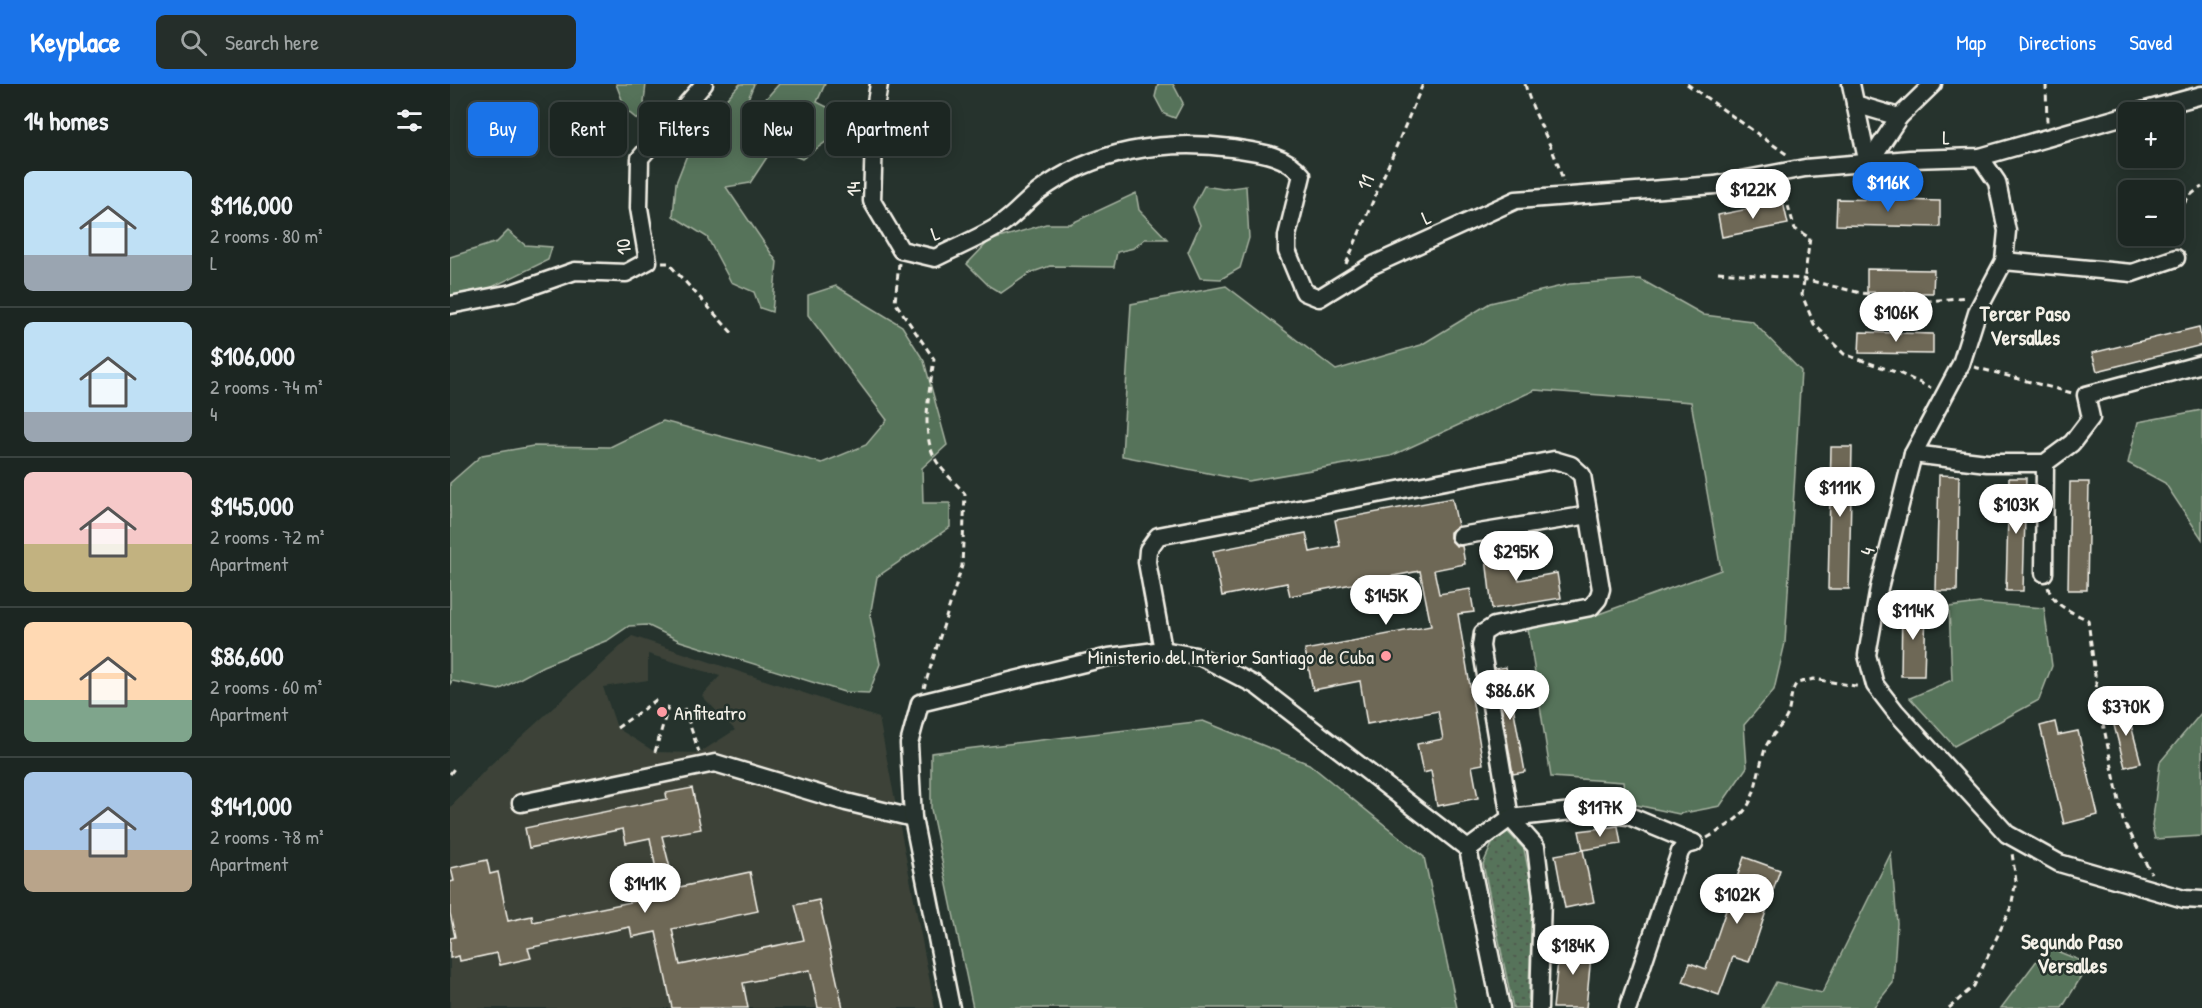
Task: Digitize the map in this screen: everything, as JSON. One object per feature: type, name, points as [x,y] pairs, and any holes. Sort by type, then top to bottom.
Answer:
[{"type":"street","name":"10","points":[[450,305],[512,293],[575,271],[626,273],[648,261],[639,208],[640,158],[704,84]]},
{"type":"street","name":"14","points":[[879,84],[875,108],[873,201],[901,250]]},
{"type":"street","points":[[1851,84],[1868,164]]},
{"type":"street","points":[[1868,164],[1899,117],[1933,84]]},
{"type":"street","points":[[2176,102],[2202,95]]},
{"type":"street","points":[[1855,104],[1899,117]]},
{"type":"street","name":"L","points":[[901,250],[935,258],[1000,224],[1038,191],[1079,166],[1111,155],[1182,144],[1216,146],[1262,152],[1292,162],[1302,175],[1287,236],[1287,251],[1304,292],[1319,298],[1334,291],[1371,266],[1516,200],[1715,185],[1805,168],[1910,159],[1980,157],[2118,118]]},
{"type":"street","name":"4","points":[[1980,157],[1997,182],[2007,231],[2004,261],[1978,310],[1960,364],[1913,454],[1879,588],[1867,655],[1875,685],[1895,711],[2007,834],[2059,863],[2184,899],[2202,900]]},
{"type":"street","points":[[2004,261],[2132,273],[2176,258]]},
{"type":"street","points":[[1913,454],[1987,463],[2045,463],[2072,443],[2091,418],[2086,395],[2202,364]]},
{"type":"street","points":[[1163,650],[1147,562],[1148,550],[1158,536],[1169,532],[1554,460],[1571,465],[1582,475],[1601,589],[1598,599],[1591,607],[1494,626],[1483,633],[1481,645],[1510,818],[1536,847],[1542,896],[1539,1008]]},
{"type":"street","points":[[2044,573],[2045,463]]},
{"type":"street","points":[[1460,536],[1589,514]]},
{"type":"street","points":[[951,1008],[913,818],[909,744],[920,703],[1109,657],[1163,650],[1201,657],[1257,686],[1468,849],[1501,1008]]},
{"type":"street","points":[[521,802],[715,763],[846,802],[913,818]]},
{"type":"street","points":[[1468,849],[1510,818],[1572,811],[1629,816],[1694,843]]},
{"type":"street","points":[[1628,1008],[1680,852],[1684,846],[1694,843]]},
{"type":"path","name":"11","points":[[1334,291],[1423,84]]},
{"type":"path","points":[[1525,84],[1532,110],[1557,156],[1565,190],[1576,197]]},
{"type":"path","points":[[1688,84],[1805,168]]},
{"type":"path","points":[[2046,84],[2047,138]]},
{"type":"path","points":[[1777,173],[1795,229],[1810,238],[1802,295],[1814,324],[1844,354],[1901,374],[1943,394]]},
{"type":"path","points":[[2176,258],[2177,216],[2193,192],[2202,187]]},
{"type":"path","points":[[901,250],[895,302],[934,359],[927,412],[929,436],[936,461],[966,494],[962,566],[920,703]]},
{"type":"path","points":[[648,261],[668,263],[734,336]]},
{"type":"path","points":[[1718,272],[1803,279],[1861,293],[1930,301],[1987,295]]},
{"type":"path","points":[[1960,364],[2066,392],[2086,395]]},
{"type":"path","points":[[2044,573],[2051,597],[2062,606],[2088,620],[2098,699],[2123,820],[2162,893]]},
{"type":"path","points":[[1694,843],[1734,823],[1749,808],[1762,769],[1765,750],[1786,719],[1797,683],[1814,679],[1862,687],[1875,685]]},
{"type":"path","points":[[617,728],[656,700]]},
{"type":"path","points":[[655,752],[669,704]]},
{"type":"path","points":[[684,708],[699,753]]},
{"type":"path","points":[[450,774],[456,766]]},
{"type":"path","points":[[1948,1008],[1974,986],[2015,895],[2013,861],[2007,834]]},
{"type":"shaded area","points":[[632,636],[879,718],[935,1008],[450,1008],[450,808],[488,767]],"holes":[[[648,654],[720,676],[702,696],[735,730],[699,753],[655,752],[617,728],[603,687],[648,680]]]},
{"type":"green space","points":[[616,84],[646,84],[644,102],[639,102],[639,119],[627,111],[627,102],[623,102]]},
{"type":"green space","points":[[740,84],[754,84],[747,102],[742,102],[742,156],[768,156],[750,183],[726,187],[777,262],[772,312],[760,308],[754,292],[731,282],[707,237],[673,216],[676,183],[687,156],[730,156],[730,102],[724,102]]},
{"type":"green space","points":[[779,84],[825,84],[817,102],[826,106],[826,142],[814,150],[814,102],[763,102]]},
{"type":"green space","points":[[1158,84],[1173,84],[1183,103],[1175,118],[1164,114],[1155,97]]},
{"type":"green space","points":[[1204,186],[1223,189],[1246,186],[1249,238],[1240,268],[1221,279],[1200,278],[1188,252],[1200,225],[1193,207]]},
{"type":"green space","points":[[1136,193],[1139,210],[1167,239],[1145,239],[1134,248],[1117,252],[1114,267],[1050,266],[1030,273],[1001,293],[989,286],[967,264],[989,241],[1046,224],[1070,224]]},
{"type":"green space","points":[[508,231],[525,245],[552,247],[548,260],[486,290],[450,300],[450,257],[497,242]]},
{"type":"green space","points":[[1640,279],[1704,315],[1752,321],[1801,371],[1785,643],[1774,690],[1744,725],[1747,767],[1720,806],[1679,814],[1627,803],[1623,782],[1551,777],[1528,628],[1596,615],[1721,570],[1691,402],[1535,390],[1391,456],[1248,481],[1122,456],[1131,304],[1226,286],[1336,370],[1421,345],[1490,303],[1570,284]]},
{"type":"green space","points":[[836,286],[902,326],[924,361],[947,445],[922,468],[923,503],[950,503],[950,527],[877,577],[870,616],[880,664],[869,693],[844,692],[680,641],[647,625],[629,626],[608,640],[543,666],[499,690],[452,681],[450,684],[450,483],[482,455],[533,446],[610,447],[663,421],[822,463],[866,445],[887,420],[808,315],[808,295]]},
{"type":"green space","points":[[2202,410],[2202,539],[2165,483],[2128,463],[2138,422]]},
{"type":"green space","points":[[1980,603],[2044,608],[2052,666],[2039,700],[1954,746],[1910,698],[1952,680],[1949,607]]},
{"type":"green space","points":[[2202,712],[2202,836],[2155,839],[2152,826],[2160,762]]},
{"type":"green space","points":[[1203,721],[1309,764],[1424,857],[1457,1008],[973,1008],[931,809],[931,753]]},
{"type":"green space","points":[[1505,829],[1524,849],[1533,893],[1528,1008],[1513,1008],[1483,864],[1492,844]]},
{"type":"green space","points":[[1891,853],[1897,923],[1893,983],[1873,1008],[1762,1008],[1776,982],[1822,993]]},
{"type":"green space","points":[[2047,947],[2089,964],[2062,1008],[2001,1008]]},
{"type":"building","points":[[1837,199],[1940,201],[1940,227],[1836,225]]},
{"type":"building","points":[[1783,202],[1788,224],[1722,237],[1718,215]]},
{"type":"building","points":[[1867,269],[1934,270],[1933,293],[1867,292]]},
{"type":"building","points":[[2199,327],[2202,345],[2097,371],[2092,353]]},
{"type":"building","points":[[1860,332],[1933,334],[1933,354],[1859,353]]},
{"type":"building","points":[[1831,447],[1852,447],[1849,589],[1828,589]]},
{"type":"building","points":[[1939,475],[1959,476],[1957,591],[1936,591]]},
{"type":"building","points":[[2009,478],[2026,478],[2023,591],[2006,591]]},
{"type":"building","points":[[2070,482],[2089,482],[2087,590],[2068,590]]},
{"type":"building","name":"Ministerio del Interior Santiago de Cuba","points":[[1452,498],[1458,526],[1450,532],[1450,538],[1456,546],[1462,546],[1465,564],[1434,570],[1439,594],[1470,589],[1474,612],[1458,614],[1483,764],[1472,766],[1478,798],[1437,806],[1431,771],[1423,773],[1417,744],[1443,739],[1438,711],[1367,724],[1360,681],[1313,690],[1305,650],[1431,626],[1420,571],[1290,596],[1287,583],[1222,596],[1213,551],[1306,533],[1310,552],[1340,546],[1335,520]]},
{"type":"building","points":[[1511,546],[1519,580],[1557,573],[1561,598],[1492,609],[1485,550]]},
{"type":"building","points":[[1902,606],[1926,607],[1924,676],[1901,676]]},
{"type":"building","points":[[1506,667],[1525,772],[1513,774],[1495,669]]},
{"type":"building","points":[[2126,706],[2141,763],[2125,767],[2110,710]]},
{"type":"building","points":[[2055,722],[2058,735],[2078,731],[2098,815],[2064,824],[2040,726]]},
{"type":"building","points":[[692,788],[701,829],[662,836],[675,888],[750,872],[758,911],[672,929],[680,965],[804,940],[795,905],[819,900],[843,1008],[818,1008],[810,970],[743,983],[748,1008],[672,1008],[656,932],[632,937],[630,927],[528,948],[531,958],[500,965],[497,953],[460,961],[459,956],[450,958],[450,938],[455,937],[450,913],[450,882],[454,881],[451,868],[487,860],[490,874],[498,872],[508,921],[532,916],[533,922],[646,899],[645,894],[660,891],[650,838],[626,843],[623,829],[529,848],[525,828],[667,799],[666,793]]},
{"type":"building","points":[[1618,826],[1621,844],[1583,850],[1579,831]]},
{"type":"building","points":[[1583,850],[1594,902],[1565,908],[1555,855]]},
{"type":"building","points":[[1744,857],[1780,870],[1749,962],[1733,957],[1719,995],[1683,982],[1690,963],[1706,969]]},
{"type":"building","points":[[1560,942],[1592,945],[1586,1008],[1553,1008]]},
{"type":"place","name":"Ministerio del Interior Santiago de Cuba","points":[[1386,656]]},
{"type":"place","name":"Anfiteatro","points":[[662,712]]},
{"type":"district","name":"Tercer Paso Versalles","points":[[2025,325]]},
{"type":"district","name":"Segundo Paso Versalles","points":[[2072,953]]}]
